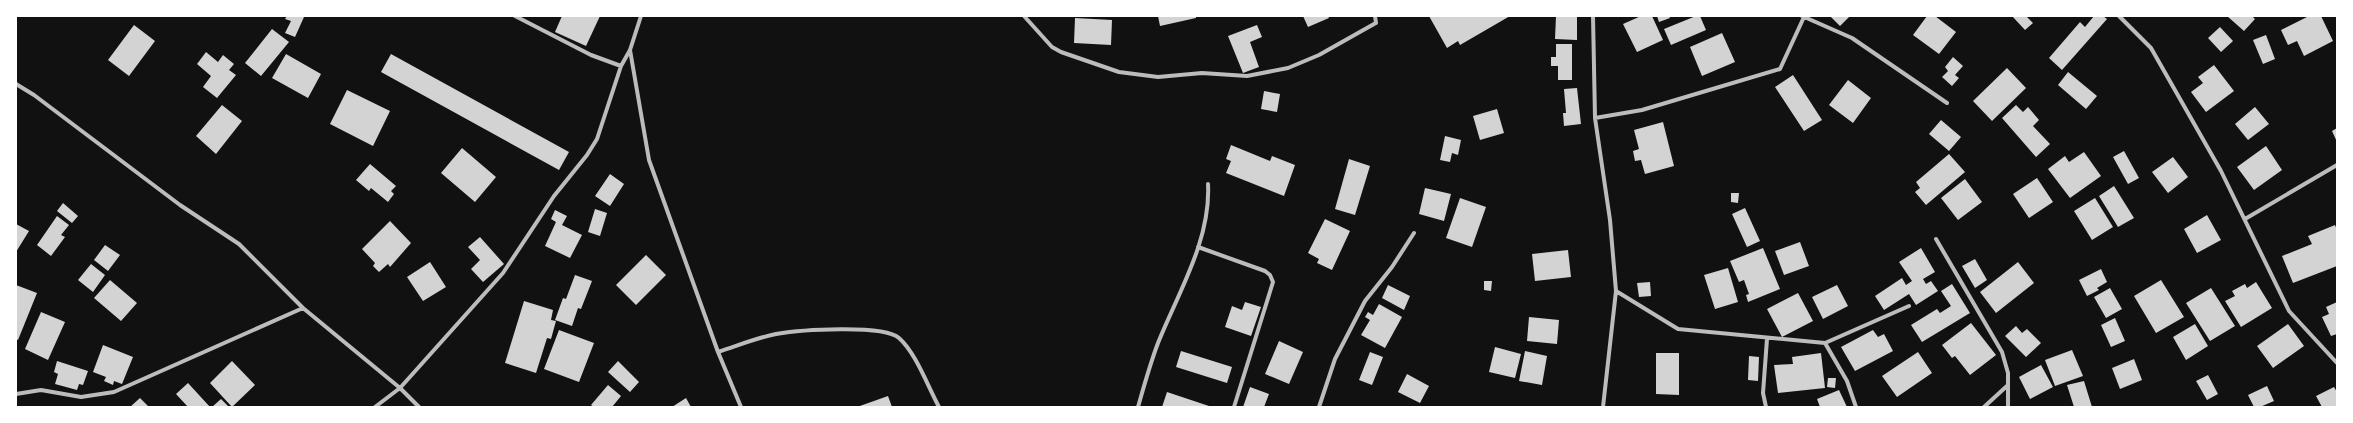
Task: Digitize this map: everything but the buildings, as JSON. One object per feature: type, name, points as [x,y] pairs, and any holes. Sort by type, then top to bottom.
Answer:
[{"type":"street","points":[[515,16],[591,55],[621,66]]},
{"type":"street","points":[[375,407],[400,388],[502,273],[554,196],[598,139],[621,66],[630,50],[641,16]]},
{"type":"street","points":[[1024,16],[1052,47],[1061,52],[1119,72],[1158,77],[1202,73],[1247,76],[1288,68],[1319,55],[1374,24],[1376,21],[1375,16]]},
{"type":"street","points":[[1593,16],[1595,118],[1610,220],[1616,291],[1603,407]]},
{"type":"street","points":[[2119,16],[2151,48],[2221,171],[2289,311],[2337,363]]},
{"type":"street","points":[[1595,118],[1642,110],[1780,69],[1803,17],[1852,38],[1947,103]]},
{"type":"street","points":[[630,50],[649,160],[718,352],[741,407]]},
{"type":"street","points":[[16,84],[34,95],[180,205],[239,244],[303,308],[400,388],[420,407]]},
{"type":"street","points":[[2245,219],[2337,165]]},
{"type":"street","points":[[1138,407],[1158,345],[1198,247],[1207,216],[1208,184]]},
{"type":"street","points":[[1319,407],[1335,359],[1365,300],[1392,267],[1414,233]]},
{"type":"street","points":[[1936,239],[2002,352],[2008,373],[2008,407]]},
{"type":"street","points":[[1198,247],[1265,271],[1270,275],[1273,282],[1234,407]]},
{"type":"street","points":[[1616,291],[1678,329],[1767,339],[1825,343],[1909,306]]},
{"type":"street","points":[[16,394],[41,390],[81,397],[114,392],[303,308]]},
{"type":"street","points":[[718,352],[777,334],[848,329],[887,331],[899,338],[908,348],[939,407]]},
{"type":"street","points":[[1766,407],[1763,393],[1767,339]]},
{"type":"street","points":[[1825,343],[1847,381],[1856,407]]},
{"type":"street","points":[[1984,407],[2008,385]]}]
